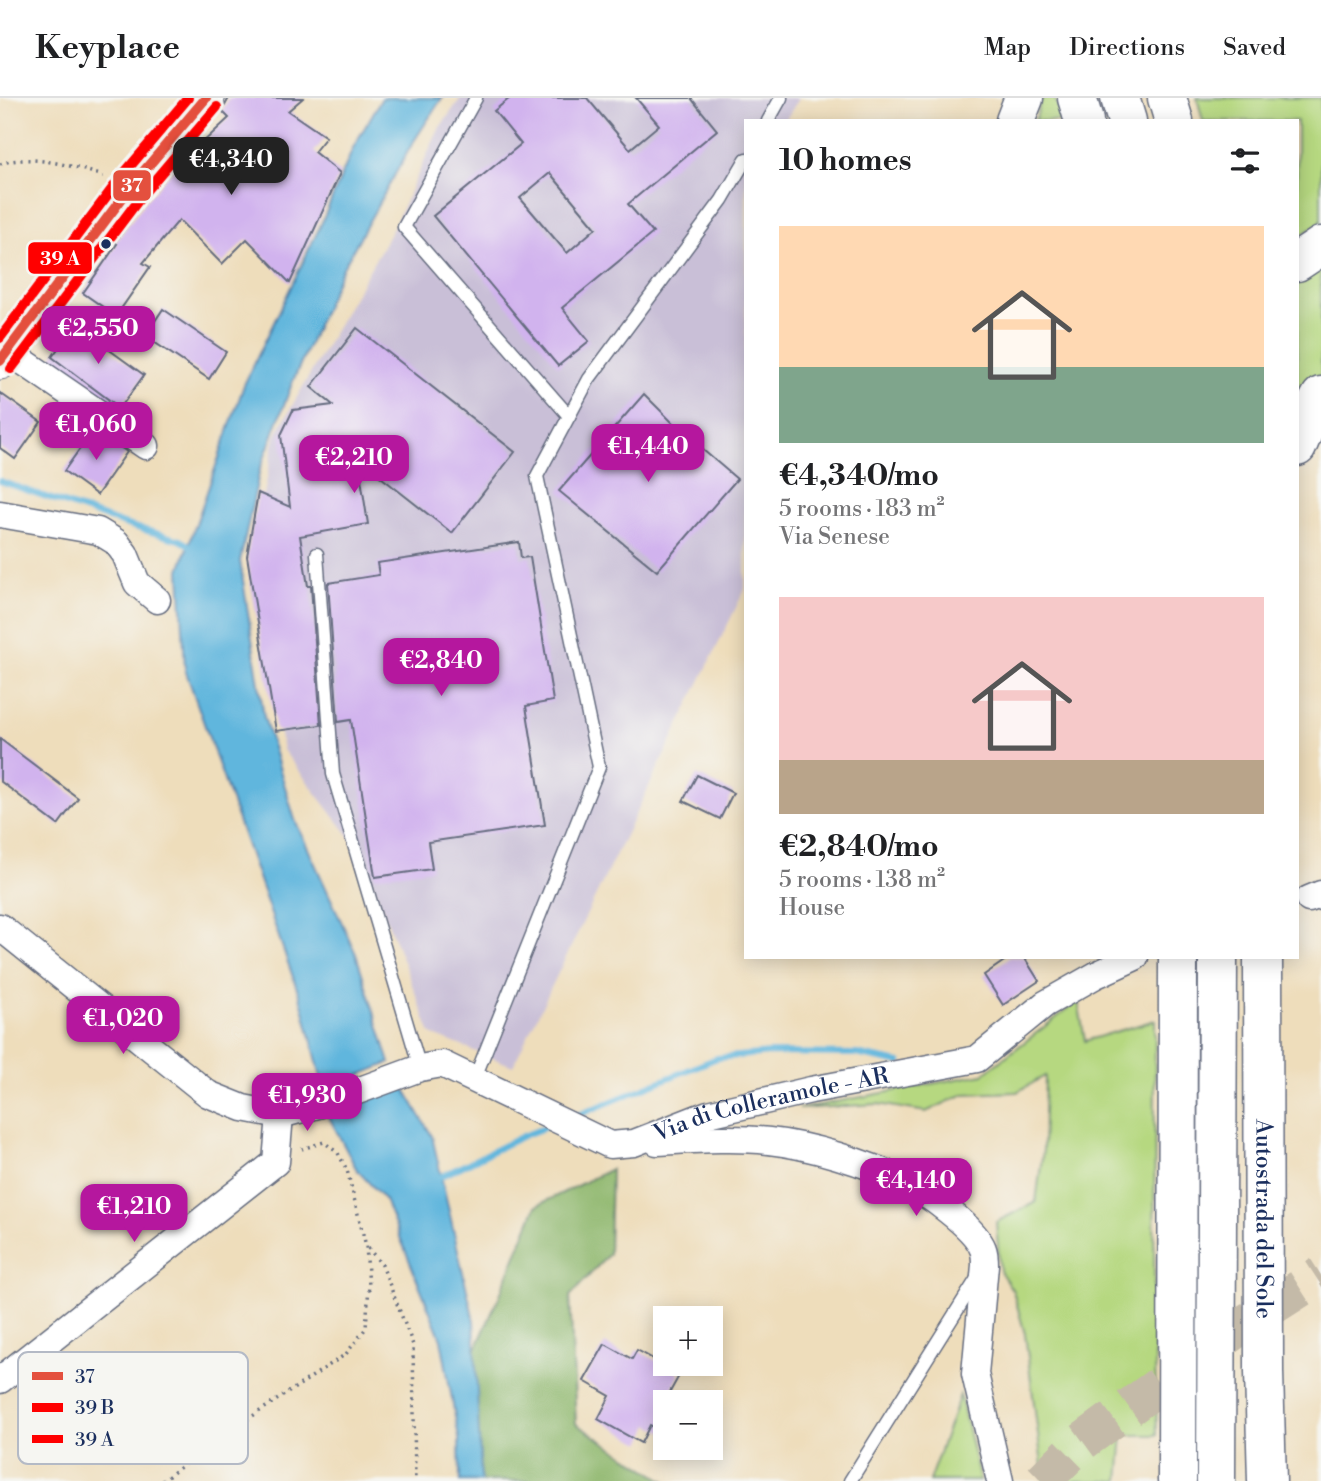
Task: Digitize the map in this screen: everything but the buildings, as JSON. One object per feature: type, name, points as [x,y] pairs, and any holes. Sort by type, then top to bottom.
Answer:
[{"type":"highway","points":[[1016,119],[1024,98]]},
{"type":"highway","points":[[1077,98],[1083,119]]},
{"type":"highway","points":[[1120,98],[1126,119]]},
{"type":"highway","points":[[1167,98],[1173,119]]},
{"type":"highway","points":[[1299,261],[1321,246]]},
{"type":"highway","points":[[1299,442],[1321,396]]},
{"type":"highway","points":[[1177,1481],[1178,959]]},
{"type":"highway","name":"Autostrada del Sole","points":[[1216,1481],[1218,959]]},
{"type":"highway","name":"Autostrada del Sole","points":[[1263,959],[1262,1144],[1267,1481]]},
{"type":"highway","points":[[1262,1144],[1281,1012],[1285,959]]},
{"type":"main road","points":[[4,356],[132,185],[206,98]]},
{"type":"street","points":[[4,356],[146,446]]},
{"type":"street","points":[[0,514],[98,531],[117,542],[137,583],[157,600]]},
{"type":"street","points":[[0,927],[208,1094],[243,1108],[280,1115],[322,1104],[409,1071]]},
{"type":"street","name":"Via di Colleramole - AR","points":[[409,1071],[442,1064],[610,1145],[634,1143],[708,1114],[811,1090],[976,1059],[1045,1004],[1131,959]]},
{"type":"street","points":[[36,1352],[276,1163],[280,1115]]},
{"type":"street","points":[[634,1143],[709,1139],[770,1141],[813,1148],[903,1181],[946,1210],[974,1235],[984,1250],[985,1265],[975,1374],[1000,1481]]},
{"type":"street","points":[[0,1380],[18,1366]]},
{"type":"lane","points":[[475,98],[404,227],[569,416]]},
{"type":"lane","points":[[769,119],[781,98]]},
{"type":"lane","points":[[474,1080],[599,767],[537,476],[589,379],[722,200],[744,162]]},
{"type":"lane","points":[[317,554],[333,774],[409,1071]]},
{"type":"lane","points":[[850,1481],[985,1265]]},
{"type":"path","points":[[0,164],[12,159],[70,165],[132,185]]},
{"type":"path","points":[[248,1419],[346,1354],[366,1328],[369,1286],[366,1247],[347,1170],[338,1153],[324,1143],[310,1145],[276,1163]]},
{"type":"path","points":[[366,1247],[382,1265],[413,1345],[415,1481]]},
{"type":"path","points":[[162,1481],[185,1464]]},
{"type":"shaded area","points":[[461,98],[799,98],[786,119],[744,119],[744,591],[513,1066],[431,1034],[360,850],[283,750],[249,576],[275,436],[393,228],[440,127]]},
{"type":"green space","points":[[1042,98],[1055,98],[1062,119],[1036,119]]},
{"type":"green space","points":[[1197,98],[1321,98],[1321,222],[1299,237],[1299,119],[1202,119]]},
{"type":"green space","points":[[1321,267],[1321,374],[1299,412],[1299,278]]},
{"type":"green space","points":[[1078,1001],[1085,1041],[1155,1020],[1154,1321],[1157,1435],[1123,1435],[1119,1481],[1044,1481],[1025,1334],[1013,1291],[1000,1271],[996,1222],[1036,1202],[1043,1150],[1045,1076],[1017,1092],[964,1094],[926,1112],[878,1104],[799,1109],[983,1074]]},
{"type":"green space","points":[[611,1169],[609,1254],[570,1296],[576,1424],[665,1481],[481,1481],[474,1353],[536,1206]]},
{"type":"green space","points":[[960,1395],[980,1481],[929,1481]]},
{"type":"water","points":[[382,98],[442,98],[412,144],[340,273],[293,381],[260,469],[240,561],[264,717],[295,820],[356,954],[390,1063],[324,1089],[302,1003],[185,669],[180,570],[244,385],[322,222],[354,146]]},
{"type":"water","points":[[403,1086],[432,1136],[474,1321],[481,1481],[460,1481],[459,1438],[441,1339],[385,1200],[357,1170],[328,1115]]},
{"type":"waterway","points":[[0,481],[127,525],[180,540],[196,549]]},
{"type":"waterway","points":[[571,1118],[717,1058],[770,1053],[856,1054],[900,1063]]},
{"type":"waterway","points":[[434,1180],[551,1125]]},
{"type":"tunnel","points":[[1042,1481],[1082,1442],[1235,1330],[1321,1275]]},
{"type":"transit line","points":[[0,338],[121,177],[188,98]]},
{"type":"transit line","name":"37","points":[[0,361],[132,185],[206,98]]},
{"type":"transit line","points":[[11,369],[143,194],[217,107]]}]
